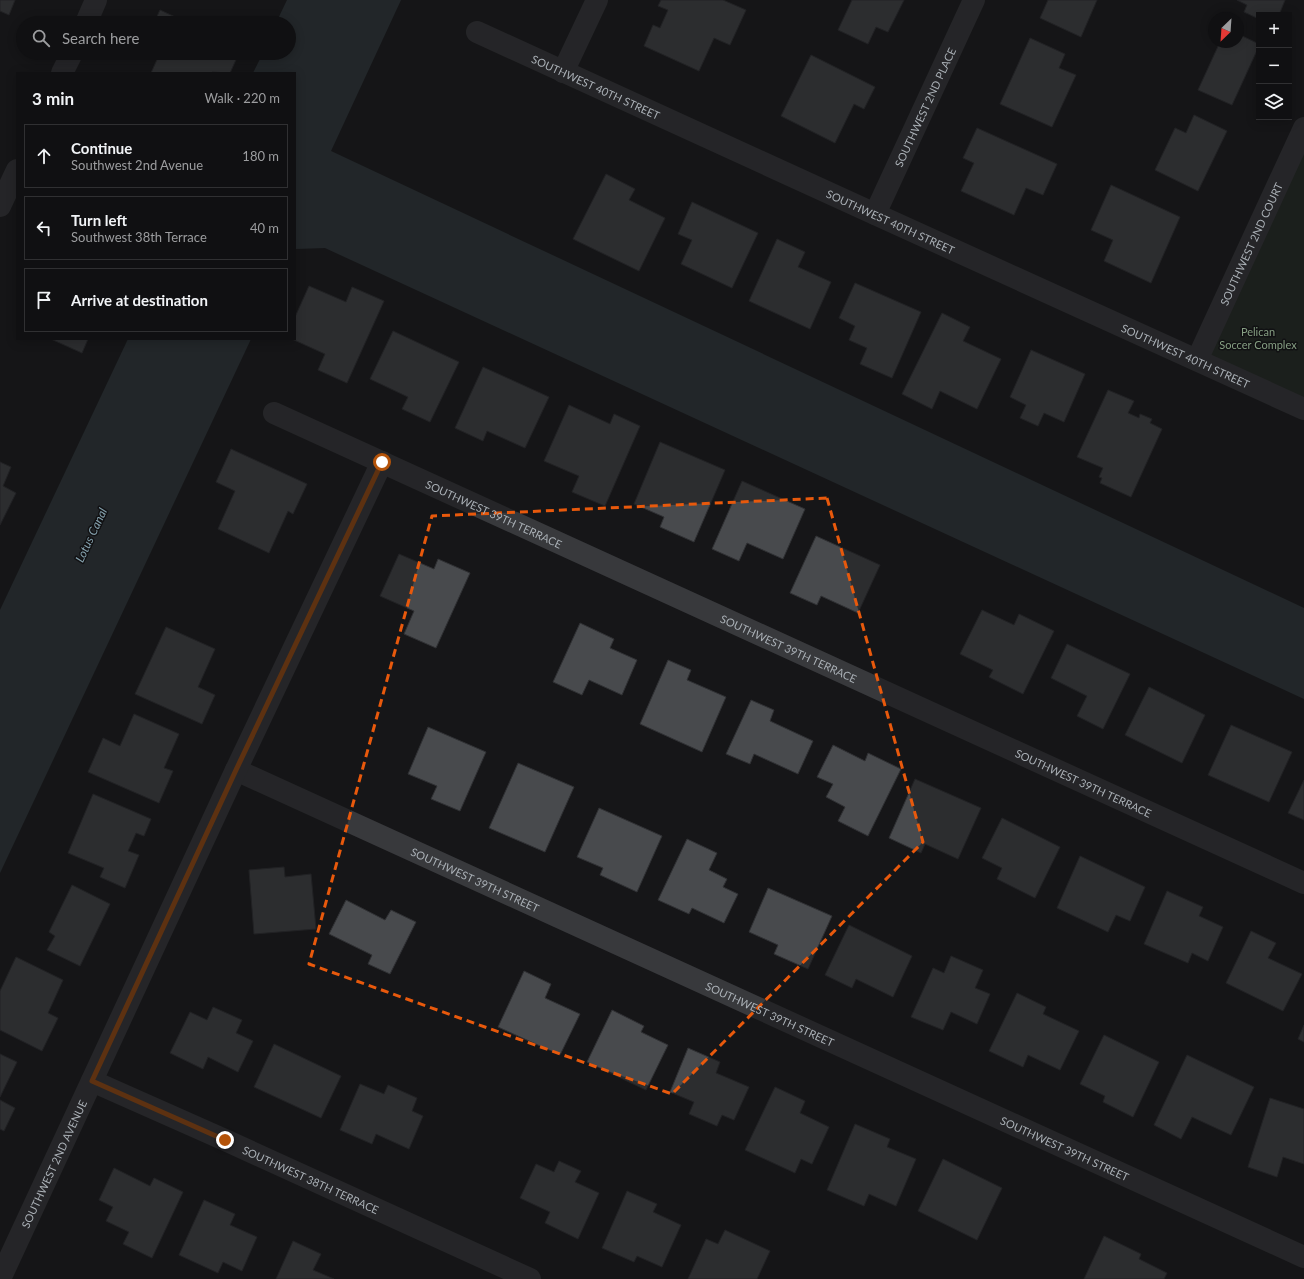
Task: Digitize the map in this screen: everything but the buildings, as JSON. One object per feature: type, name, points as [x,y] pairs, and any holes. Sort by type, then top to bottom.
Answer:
[{"type":"street","points":[[89,16],[96,0]]},
{"type":"street","points":[[563,72],[597,0]]},
{"type":"street","name":"SOUTHWEST 2ND PLACE","points":[[875,214],[974,0]]},
{"type":"street","name":"SOUTHWEST 40TH STREET","points":[[477,32],[1304,409]]},
{"type":"street","points":[[62,72],[68,60]]},
{"type":"street","name":"SOUTHWEST 2ND COURT","points":[[1197,360],[1304,128]]},
{"type":"street","points":[[0,206],[16,172]]},
{"type":"street","name":"SOUTHWEST 39TH TERRACE","points":[[274,413],[1304,883]]},
{"type":"street","name":"SOUTHWEST 2ND AVENUE","points":[[0,1279],[236,770],[382,462]]},
{"type":"street","name":"SOUTHWEST 39TH STREET","points":[[236,770],[1304,1257]]},
{"type":"street","name":"SOUTHWEST 38TH TERRACE","points":[[92,1081],[530,1279]]},
{"type":"highlighted area","points":[[827,498],[923,842],[672,1094],[309,964],[432,516]]},
{"type":"green space","name":"Pelican Soccer Complex","points":[[1304,128],[1304,409],[1197,360]]},
{"type":"water","points":[[287,0],[401,0],[331,151],[1304,608],[1304,699],[325,248],[296,249],[296,72],[254,72],[260,60],[296,60],[296,16],[279,16]]},
{"type":"water","name":"Lotus Canal","points":[[128,340],[251,340],[0,873],[0,610]]},
{"type":"route","points":[[225,1140],[92,1081],[236,770],[382,462]]}]
